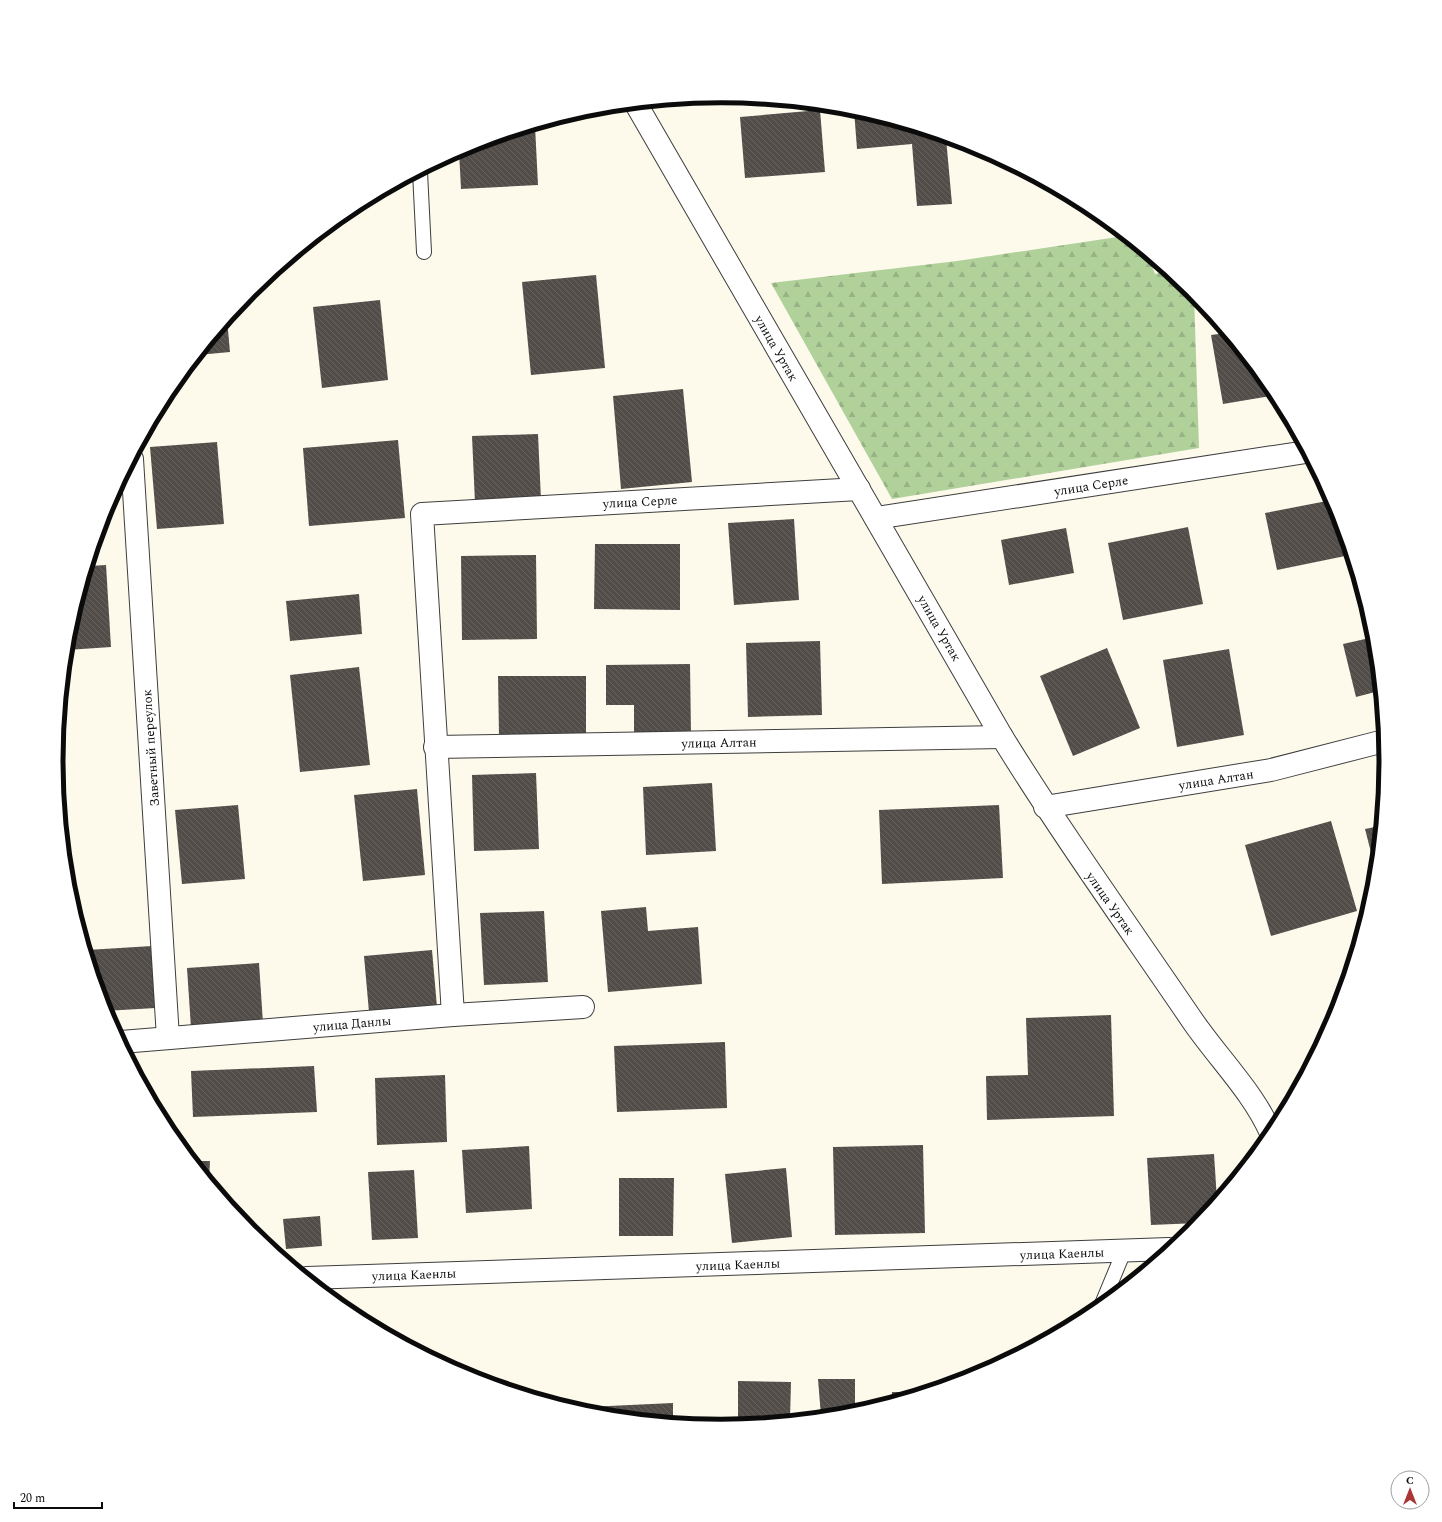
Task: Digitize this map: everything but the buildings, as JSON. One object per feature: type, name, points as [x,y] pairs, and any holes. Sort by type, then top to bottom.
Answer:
[{"type":"street","name":"улица Уртак","points":[[639,109],[1002,737],[1045,807],[1204,1037],[1262,1113],[1268,1126]]},
{"type":"street","name":"улица Серле","points":[[876,518],[1302,453]]},
{"type":"street","name":"Заветный переулок","points":[[133,467],[168,1038]]},
{"type":"street","name":"улица Серле","points":[[436,747],[422,514],[859,489]]},
{"type":"street","name":"улица Алтан","points":[[436,747],[1002,737]]},
{"type":"street","name":"улица Алтан","points":[[1045,807],[1271,770],[1379,742]]},
{"type":"street","points":[[436,747],[453,1015]]},
{"type":"street","name":"улица Данлы","points":[[126,1042],[453,1015],[583,1007]]},
{"type":"street","name":"улица Каенлы","points":[[314,1278],[1161,1250]]},
{"type":"lane","points":[[420,176],[424,252]]},
{"type":"lane","points":[[1106,1294],[1124,1251]]},
{"type":"green space","points":[[1119,237],[1122,239],[1150,262],[1155,274],[1162,272],[1194,305],[1199,448],[892,499],[771,283],[957,261]]}]
